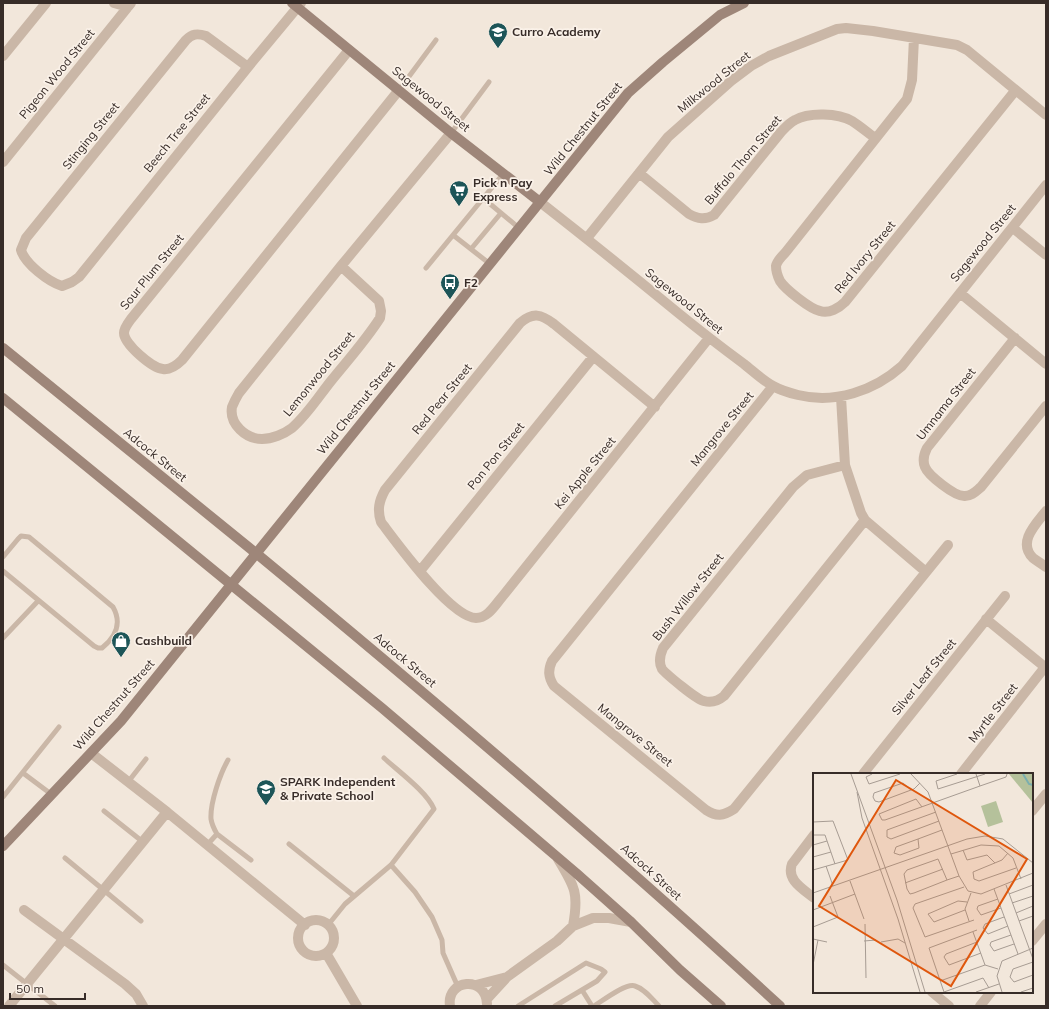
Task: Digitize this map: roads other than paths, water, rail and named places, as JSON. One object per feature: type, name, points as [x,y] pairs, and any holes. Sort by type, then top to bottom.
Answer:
[{"type":"main road","name":"Wild Chestnut Street","points":[[5,841],[121,721],[628,93],[720,15],[744,3]]},
{"type":"main road","name":"Sagewood Street","points":[[297,4],[349,50],[451,133],[540,202]]},
{"type":"main road","name":"Adcock Street","points":[[3,348],[256,553],[535,787],[680,915],[780,1006]]},
{"type":"main road","points":[[3,398],[382,708],[556,856],[630,922],[680,970],[722,1006]]},
{"type":"street","points":[[3,56],[46,3]]},
{"type":"street","points":[[114,3],[129,5]]},
{"type":"street","name":"Beech Tree Street","points":[[79,276],[297,4]]},
{"type":"street","name":"Pigeon Wood Street","points":[[3,162],[129,5]]},
{"type":"street","name":"Milkwood Street","points":[[587,238],[668,137],[731,81],[751,66],[768,56],[837,29],[846,28],[873,31],[950,43],[962,47],[1046,115]]},
{"type":"street","name":"Stinging Street","points":[[79,276],[66,285],[62,286],[55,284],[25,260],[21,250],[26,238],[182,44],[190,36],[200,34],[206,36],[248,67]]},
{"type":"street","name":"Red Ivory Street","points":[[914,38],[910,93],[903,104],[779,260],[776,266],[777,274],[785,287],[811,307],[820,311],[834,310],[845,302],[1016,91]]},
{"type":"street","name":"Sour Plum Street","points":[[349,50],[131,319],[125,328],[125,338],[133,349],[158,368],[163,369],[172,367],[182,360],[399,90]]},
{"type":"street","name":"Buffalo Thorn Street","points":[[639,173],[689,214],[696,218],[702,219],[714,215],[781,132],[798,118],[823,115],[842,117],[852,121],[875,138]]},
{"type":"street","name":"Lemonwood Street","points":[[341,266],[379,301],[382,311],[380,318],[312,406],[293,427],[285,433],[274,437],[262,439],[249,436],[235,424],[232,416],[234,402],[239,393],[341,266],[451,133]]},
{"type":"street","name":"Sagewood Street","points":[[540,202],[587,238],[709,338],[773,386],[800,395],[814,397],[841,397],[868,389],[892,375],[902,366],[1046,186]]},
{"type":"street","points":[[1013,228],[1046,255]]},
{"type":"street","points":[[960,293],[1046,364]]},
{"type":"street","name":"Red Pear Street","points":[[476,618],[461,612],[435,590],[381,522],[378,514],[379,504],[385,490],[520,323],[531,316],[544,317],[655,407]]},
{"type":"street","name":"Kei Apple Street","points":[[476,618],[482,617],[488,613],[502,597],[709,338]]},
{"type":"street","name":"Umnama Street","points":[[1015,338],[927,448],[923,461],[925,467],[930,474],[954,493],[964,496],[970,495],[981,487],[1046,406]]},
{"type":"street","name":"Pon Pon Street","points":[[420,571],[593,357]]},
{"type":"street","name":"Mangrove Street","points":[[773,386],[552,661],[549,674],[550,680],[554,686],[706,810],[713,814],[724,815],[734,809],[948,545]]},
{"type":"street","points":[[841,397],[845,465],[856,500],[865,520],[926,572]]},
{"type":"street","name":"Bush Willow Street","points":[[845,465],[807,475],[792,487],[663,648],[659,656],[662,668],[703,701],[712,702],[724,696],[865,520]]},
{"type":"street","points":[[1046,511],[1028,534],[1027,545],[1032,557],[1046,567]]},
{"type":"street","name":"Silver Leaf Street","points":[[864,773],[1005,596]]},
{"type":"street","points":[[986,619],[1045,668]]},
{"type":"street","name":"Myrtle Street","points":[[962,773],[1045,668]]},
{"type":"street","points":[[91,753],[167,812],[305,925]]},
{"type":"street","points":[[1033,811],[1046,794]]},
{"type":"street","points":[[9,1006],[167,812]]},
{"type":"street","points":[[813,837],[792,864],[790,869],[792,879],[813,897]]},
{"type":"street","points":[[556,856],[575,889],[576,902],[573,926]]},
{"type":"street","points":[[24,910],[125,984],[136,994],[143,1006]]},
{"type":"street","points":[[487,1003],[507,977],[557,941],[573,926],[593,918],[609,918],[630,922]]},
{"type":"street","points":[[318,920],[328,925],[332,929],[334,940],[332,946],[326,952],[318,956],[312,955],[302,949],[299,938],[300,932],[305,925],[312,921],[318,920]]},
{"type":"street","points":[[1033,941],[1046,924]]},
{"type":"street","points":[[326,952],[357,1006]]},
{"type":"street","points":[[450,1006],[451,996],[458,987],[470,984],[476,985],[507,977]]},
{"type":"street","points":[[476,985],[485,993],[487,1003]]},
{"type":"street","points":[[933,993],[949,1006]]},
{"type":"street","points":[[980,1006],[990,993]]},
{"type":"lane","points":[[399,90],[436,40]]},
{"type":"lane","points":[[451,133],[489,82]]},
{"type":"lane","points":[[426,268],[503,174]]},
{"type":"lane","points":[[483,198],[519,228]]},
{"type":"lane","points":[[472,249],[501,213]]},
{"type":"lane","points":[[453,235],[490,264]]},
{"type":"lane","points":[[3,557],[18,538],[21,536],[29,537],[113,607],[117,613],[117,630],[102,648],[94,646],[3,571]]},
{"type":"lane","points":[[3,638],[38,601]]},
{"type":"lane","points":[[3,797],[59,727]]},
{"type":"lane","points":[[328,925],[344,904],[391,865],[434,809],[432,802],[384,758]]},
{"type":"lane","points":[[128,782],[146,759]]},
{"type":"lane","points":[[228,760],[220,777],[212,808],[211,820],[213,828],[217,834],[251,860]]},
{"type":"lane","points":[[23,773],[51,794]]},
{"type":"lane","points":[[104,811],[142,842]]},
{"type":"lane","points":[[208,845],[217,834]]},
{"type":"lane","points":[[289,844],[354,896]]},
{"type":"lane","points":[[65,858],[142,921]]},
{"type":"lane","points":[[391,865],[415,892],[432,917],[442,940],[443,953],[458,987]]},
{"type":"lane","points":[[518,1006],[586,963],[601,969],[604,972],[597,981],[555,1006]]},
{"type":"lane","points":[[3,965],[54,1006]]},
{"type":"lane","points":[[582,990],[593,1006],[627,986],[634,985],[640,988],[656,1005]]},
{"type":"place","name":"Curro Academy","points":[[498,49]]},
{"type":"place","name":"Pick n Pay Express","points":[[459,207]]},
{"type":"place","name":"F2","points":[[450,300]]},
{"type":"place","name":"Cashbuild","points":[[121,658]]},
{"type":"place","name":"SPARK Independent & Private School","points":[[266,806]]}]
